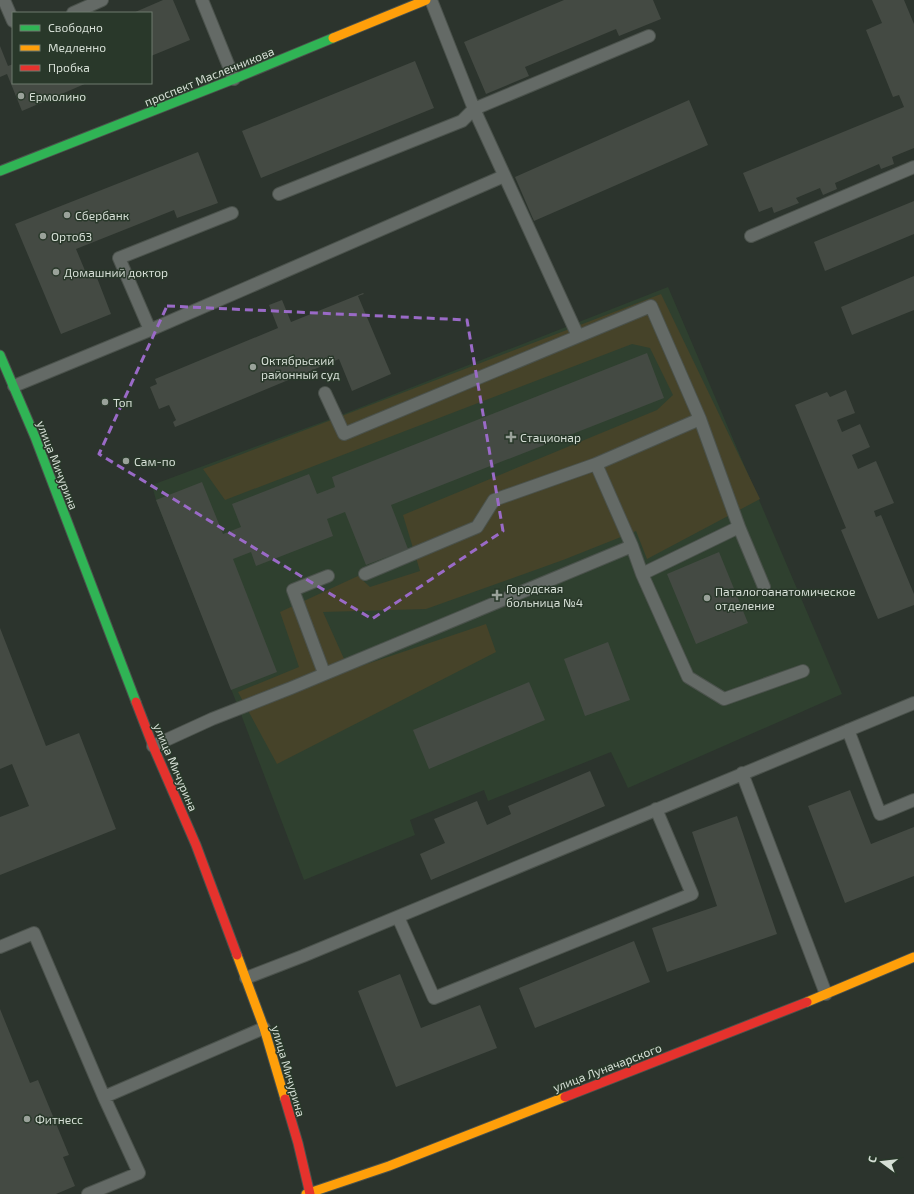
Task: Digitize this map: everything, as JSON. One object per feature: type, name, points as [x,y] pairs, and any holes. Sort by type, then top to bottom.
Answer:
[{"type":"main road","name":"проспект Масленникова","points":[[0,171],[234,80],[426,0]]},
{"type":"main road","name":"улица Мичурина","points":[[0,355],[14,386],[153,746],[196,845],[246,978],[264,1028],[298,1143],[308,1193]]},
{"type":"main road","name":"улица Луначарского","points":[[308,1193],[389,1166],[826,994],[914,957]]},
{"type":"lane","points":[[4,0],[12,19]]},
{"type":"lane","points":[[75,12],[102,0]]},
{"type":"lane","points":[[202,0],[234,80]]},
{"type":"lane","points":[[431,0],[474,109],[578,336]]},
{"type":"lane","points":[[279,194],[462,120],[474,109],[649,36]]},
{"type":"lane","points":[[750,236],[914,167]]},
{"type":"lane","points":[[14,386],[150,330],[504,176]]},
{"type":"lane","points":[[150,330],[119,258],[232,213]]},
{"type":"lane","points":[[325,393],[344,434],[651,306],[700,419],[764,587]]},
{"type":"lane","points":[[365,574],[477,527],[494,500],[596,464],[700,419]]},
{"type":"lane","points":[[596,464],[632,546],[642,574],[688,677],[724,699],[803,671]]},
{"type":"lane","points":[[642,574],[740,527]]},
{"type":"lane","points":[[153,746],[212,719],[632,546]]},
{"type":"lane","points":[[324,674],[293,590],[328,576]]},
{"type":"lane","points":[[246,978],[398,917],[742,773],[914,703]]},
{"type":"lane","points":[[848,730],[880,814],[914,800]]},
{"type":"lane","points":[[742,773],[826,994]]},
{"type":"lane","points":[[398,917],[434,998],[692,894],[656,809]]},
{"type":"lane","points":[[0,947],[34,933],[104,1098],[139,1173],[88,1194]]},
{"type":"lane","points":[[104,1098],[264,1028]]},
{"type":"highlighted area","points":[[167,306],[467,320],[503,531],[372,619],[99,454]]},
{"type":"shaded area","name":"Городская больница №4","points":[[668,287],[842,694],[628,788],[611,752],[488,801],[484,790],[410,820],[415,835],[304,880],[239,709],[156,500],[152,485],[336,417]]},
{"type":"shaded area","points":[[661,294],[760,499],[647,559],[636,531],[563,560],[426,609],[323,612],[349,670],[486,624],[496,652],[277,764],[238,692],[299,667],[280,612],[358,576],[370,587],[420,571],[403,515],[657,410],[673,395],[650,348],[632,344],[225,500],[203,469]]},
{"type":"building","points":[[163,0],[173,0],[190,40],[152,56],[152,12],[135,12]]},
{"type":"building","points":[[564,0],[653,0],[661,19],[619,36],[616,29],[525,67],[529,76],[486,94],[464,42]]},
{"type":"building","points":[[872,0],[904,0],[914,24],[914,148],[892,157],[894,164],[881,169],[879,164],[835,183],[837,189],[823,195],[820,188],[796,198],[799,203],[774,213],[772,207],[759,212],[743,173],[904,107],[899,95],[893,97],[866,30],[882,23]]},
{"type":"building","points":[[0,46],[8,66],[12,64],[12,84],[85,84],[22,111],[7,74],[0,77]]},
{"type":"building","points":[[415,61],[434,108],[261,178],[242,131]]},
{"type":"building","points":[[689,100],[708,145],[534,221],[515,177]]},
{"type":"building","points":[[198,152],[218,203],[177,218],[174,210],[76,249],[86,273],[94,270],[111,314],[61,334],[15,224]]},
{"type":"building","points":[[914,201],[914,234],[825,271],[814,242]]},
{"type":"building","points":[[914,276],[914,310],[852,335],[841,307]]},
{"type":"building","name":"Октябрьский районный суд","points":[[363,293],[364,294],[358,296],[391,374],[352,391],[339,359],[175,427],[173,422],[176,420],[169,405],[159,409],[150,387],[157,384],[155,379],[278,328],[269,305],[282,300],[291,322]]},
{"type":"building","points":[[647,353],[664,398],[391,505],[408,549],[366,565],[345,512],[327,519],[333,536],[256,566],[251,552],[233,559],[277,672],[231,690],[156,500],[202,482],[223,534],[241,527],[232,504],[309,474],[317,494],[335,487],[332,477]]},
{"type":"building","points":[[846,390],[855,413],[837,420],[842,432],[860,424],[870,447],[852,455],[858,469],[876,461],[894,503],[874,511],[876,517],[881,515],[914,594],[914,605],[878,619],[841,530],[846,528],[795,405],[827,392],[830,397]]},
{"type":"building","name":"Паталогоанатомическое отделение","points":[[719,552],[748,623],[696,644],[667,574]]},
{"type":"building","points":[[0,628],[46,746],[79,733],[116,829],[0,875],[0,817],[29,806],[12,764],[0,769]]},
{"type":"building","points":[[608,642],[630,700],[585,716],[564,659]]},
{"type":"building","points":[[529,682],[545,720],[429,769],[413,730]]},
{"type":"building","points":[[590,771],[605,806],[431,880],[420,854],[445,843],[434,819],[477,801],[487,825],[511,814],[508,806]]},
{"type":"building","points":[[850,790],[871,844],[914,827],[914,876],[845,903],[808,806]]},
{"type":"building","points":[[737,816],[777,934],[667,972],[652,928],[717,906],[692,832]]},
{"type":"building","points":[[634,941],[650,982],[535,1028],[519,988]]},
{"type":"building","points":[[400,974],[421,1028],[480,1005],[497,1048],[396,1087],[358,991]]},
{"type":"building","name":"Фитнесс","points":[[0,1009],[30,1083],[38,1080],[69,1155],[63,1157],[75,1186],[56,1194],[0,1194]]},
{"type":"traffic: fast","points":[[0,171],[234,79],[333,38]]},
{"type":"traffic: fast","points":[[0,355],[35,437],[136,702]]},
{"type":"traffic: slow","points":[[333,38],[426,0]]},
{"type":"traffic: slow","points":[[237,955],[264,1028],[285,1099]]},
{"type":"traffic: slow","points":[[807,1002],[914,957]]},
{"type":"traffic: slow","points":[[306,1194],[389,1166],[565,1097]]},
{"type":"traffic: jam","points":[[136,702],[153,746],[196,845],[237,955]]},
{"type":"traffic: jam","points":[[565,1097],[807,1002]]},
{"type":"traffic: jam","points":[[285,1099],[298,1143],[310,1194]]},
{"type":"place","name":"Ермолино","points":[[21,96]]},
{"type":"place","name":"Сбербанк","points":[[67,215]]},
{"type":"place","name":"Орто63","points":[[43,236]]},
{"type":"place","name":"Домашний доктор","points":[[56,272]]},
{"type":"place","name":"Октябрьский районный суд","points":[[253,367]]},
{"type":"place","name":"Топ","points":[[105,402]]},
{"type":"place","name":"Стационар","points":[[511,437]]},
{"type":"place","name":"Сам-по","points":[[126,461]]},
{"type":"place","name":"Городская больница №4","points":[[497,595]]},
{"type":"place","name":"Паталогоанатомическое отделение","points":[[707,598]]},
{"type":"place","name":"Фитнесс","points":[[27,1119]]}]
